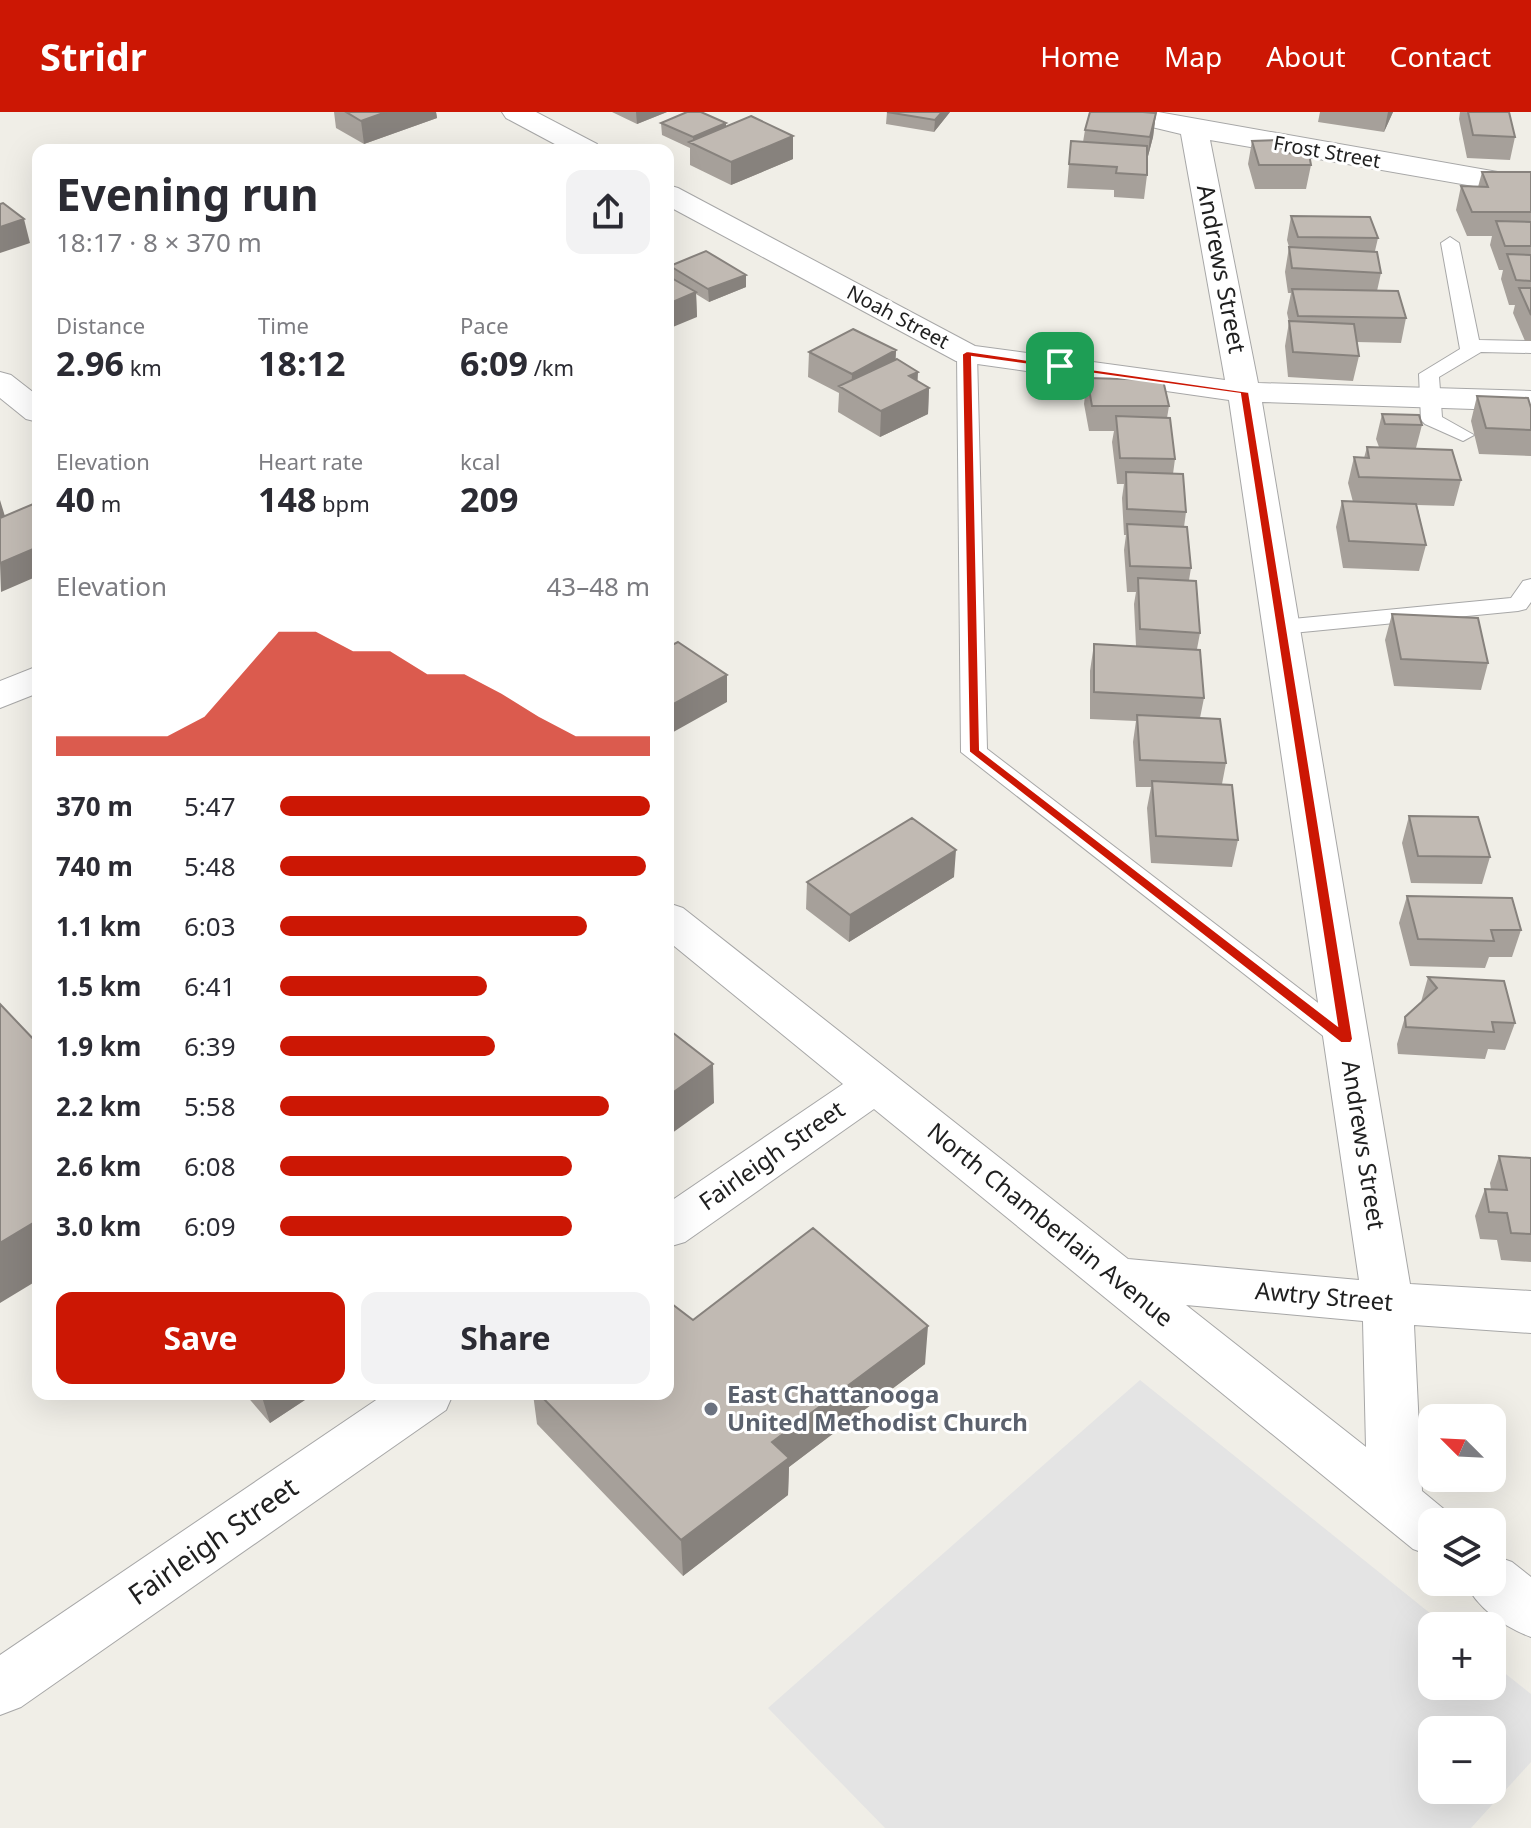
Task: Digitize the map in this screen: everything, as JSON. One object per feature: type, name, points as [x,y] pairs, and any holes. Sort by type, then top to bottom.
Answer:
[{"type":"street","points":[[516,112],[576,144]]},
{"type":"street","name":"Frost Street","points":[[1124,112],[1194,129],[1531,187]]},
{"type":"street","name":"Andrews Street","points":[[1194,129],[1244,392],[1388,1303],[1395,1502]]},
{"type":"street","name":"Noah Street","points":[[674,197],[967,354],[1244,392],[1531,401]]},
{"type":"street","points":[[674,226],[705,213]]},
{"type":"street","points":[[0,382],[32,407]]},
{"type":"street","points":[[0,696],[32,681]]},
{"type":"street","name":"North Chamberlain Avenue","points":[[674,923],[1418,1521]]},
{"type":"street","name":"Fairleigh Street","points":[[674,1224],[875,1085]]},
{"type":"street","name":"Awtry Street","points":[[1117,1278],[1388,1303],[1531,1312]]},
{"type":"street","name":"Fairleigh Street","points":[[0,1688],[418,1400]]},
{"type":"street","points":[[1506,1591],[1531,1611]]},
{"type":"lane","points":[[1450,243],[1471,352],[1429,374],[1432,420],[1463,435]]},
{"type":"lane","points":[[1470,346],[1531,347]]},
{"type":"lane","points":[[967,354],[974,752],[1346,1039]]},
{"type":"lane","points":[[1282,627],[1518,604],[1531,586]]},
{"type":"shaded area","points":[[1140,1380],[1429,1612],[1418,1612],[1418,1700],[1506,1700],[1506,1674],[1531,1694],[1531,1762],[1506,1790],[1506,1716],[1418,1716],[1418,1804],[1493,1804],[1471,1828],[885,1828],[768,1708]]},
{"type":"building","points":[[346,112],[386,112],[361,121]]},
{"type":"building","points":[[687,112],[701,112],[726,123],[693,137],[661,123]]},
{"type":"building","points":[[887,112],[942,112],[935,120]]},
{"type":"building","points":[[1090,112],[1156,113],[1150,137],[1085,130]]},
{"type":"building","points":[[1468,112],[1509,112],[1515,137],[1473,135]]},
{"type":"building","points":[[751,116],[793,136],[731,162],[689,142]]},
{"type":"building","points":[[1279,140],[1284,153],[1309,154],[1311,165],[1259,165],[1252,141]]},
{"type":"building","points":[[1071,141],[1147,146],[1147,175],[1116,173],[1117,167],[1069,164]]},
{"type":"building","points":[[1482,172],[1531,172],[1531,212],[1472,212],[1461,186],[1488,187]]},
{"type":"building","points":[[3,203],[24,219],[0,227],[0,204]]},
{"type":"building","points":[[1291,216],[1370,217],[1378,238],[1298,237]]},
{"type":"building","points":[[1496,221],[1531,222],[1531,246],[1505,246]]},
{"type":"building","points":[[1289,247],[1377,252],[1381,273],[1292,268]]},
{"type":"building","points":[[706,251],[746,275],[708,289],[674,268],[674,264]]},
{"type":"building","points":[[1507,254],[1531,255],[1531,281],[1516,280]]},
{"type":"building","points":[[674,279],[696,292],[674,301]]},
{"type":"building","points":[[1519,288],[1531,288],[1531,315]]},
{"type":"building","points":[[1292,289],[1398,291],[1406,318],[1298,316]]},
{"type":"building","points":[[1289,321],[1354,324],[1359,356],[1293,352]]},
{"type":"building","points":[[853,329],[896,350],[852,374],[809,352]]},
{"type":"building","points":[[897,359],[918,372],[909,376],[929,388],[881,411],[839,386]]},
{"type":"building","points":[[1087,378],[1163,380],[1169,406],[1092,406]]},
{"type":"building","points":[[1477,396],[1528,398],[1531,430],[1486,428]]},
{"type":"building","points":[[1382,414],[1419,415],[1422,425],[1385,424]]},
{"type":"building","points":[[1116,416],[1170,418],[1175,459],[1120,458]]},
{"type":"building","points":[[1367,447],[1452,450],[1461,480],[1359,477],[1354,457],[1369,458]]},
{"type":"building","points":[[1126,472],[1183,474],[1186,512],[1127,509]]},
{"type":"building","points":[[1342,501],[1416,504],[1426,545],[1349,541]]},
{"type":"building","points":[[32,505],[32,550],[0,563],[0,518]]},
{"type":"building","points":[[1127,524],[1187,527],[1191,568],[1130,566]]},
{"type":"building","points":[[1138,578],[1196,581],[1200,633],[1140,629]]},
{"type":"building","points":[[1392,614],[1478,618],[1488,663],[1401,659]]},
{"type":"building","points":[[678,642],[727,675],[674,704],[674,644]]},
{"type":"building","points":[[1094,644],[1200,650],[1204,698],[1094,692]]},
{"type":"building","points":[[1137,715],[1220,719],[1226,763],[1140,760]]},
{"type":"building","points":[[1152,781],[1232,785],[1238,840],[1156,836]]},
{"type":"building","points":[[1409,816],[1478,817],[1490,857],[1418,856]]},
{"type":"building","points":[[912,818],[956,850],[850,915],[807,882]]},
{"type":"building","points":[[1407,896],[1512,898],[1521,930],[1491,930],[1494,941],[1418,939]]},
{"type":"building","points":[[1428,977],[1504,981],[1515,1023],[1492,1022],[1494,1032],[1406,1027],[1405,1017],[1437,988]]},
{"type":"building","points":[[0,1004],[32,1038],[32,1224],[0,1243]]},
{"type":"building","points":[[674,1034],[713,1064],[674,1092]]},
{"type":"building","points":[[1499,1156],[1531,1158],[1531,1234],[1511,1233],[1507,1213],[1489,1212],[1485,1189],[1507,1190]]},
{"type":"building","name":"East Chattanooga United Methodist Church","points":[[813,1228],[928,1326],[772,1442],[789,1458],[681,1540],[545,1400],[674,1400],[674,1306],[693,1320]]},
{"type":"place","name":"East Chattanooga United Methodist Church","points":[[711,1409]]},
{"type":"route","points":[[967,354],[1060,366],[1244,392],[1346,1039],[974,752],[967,354]]}]
